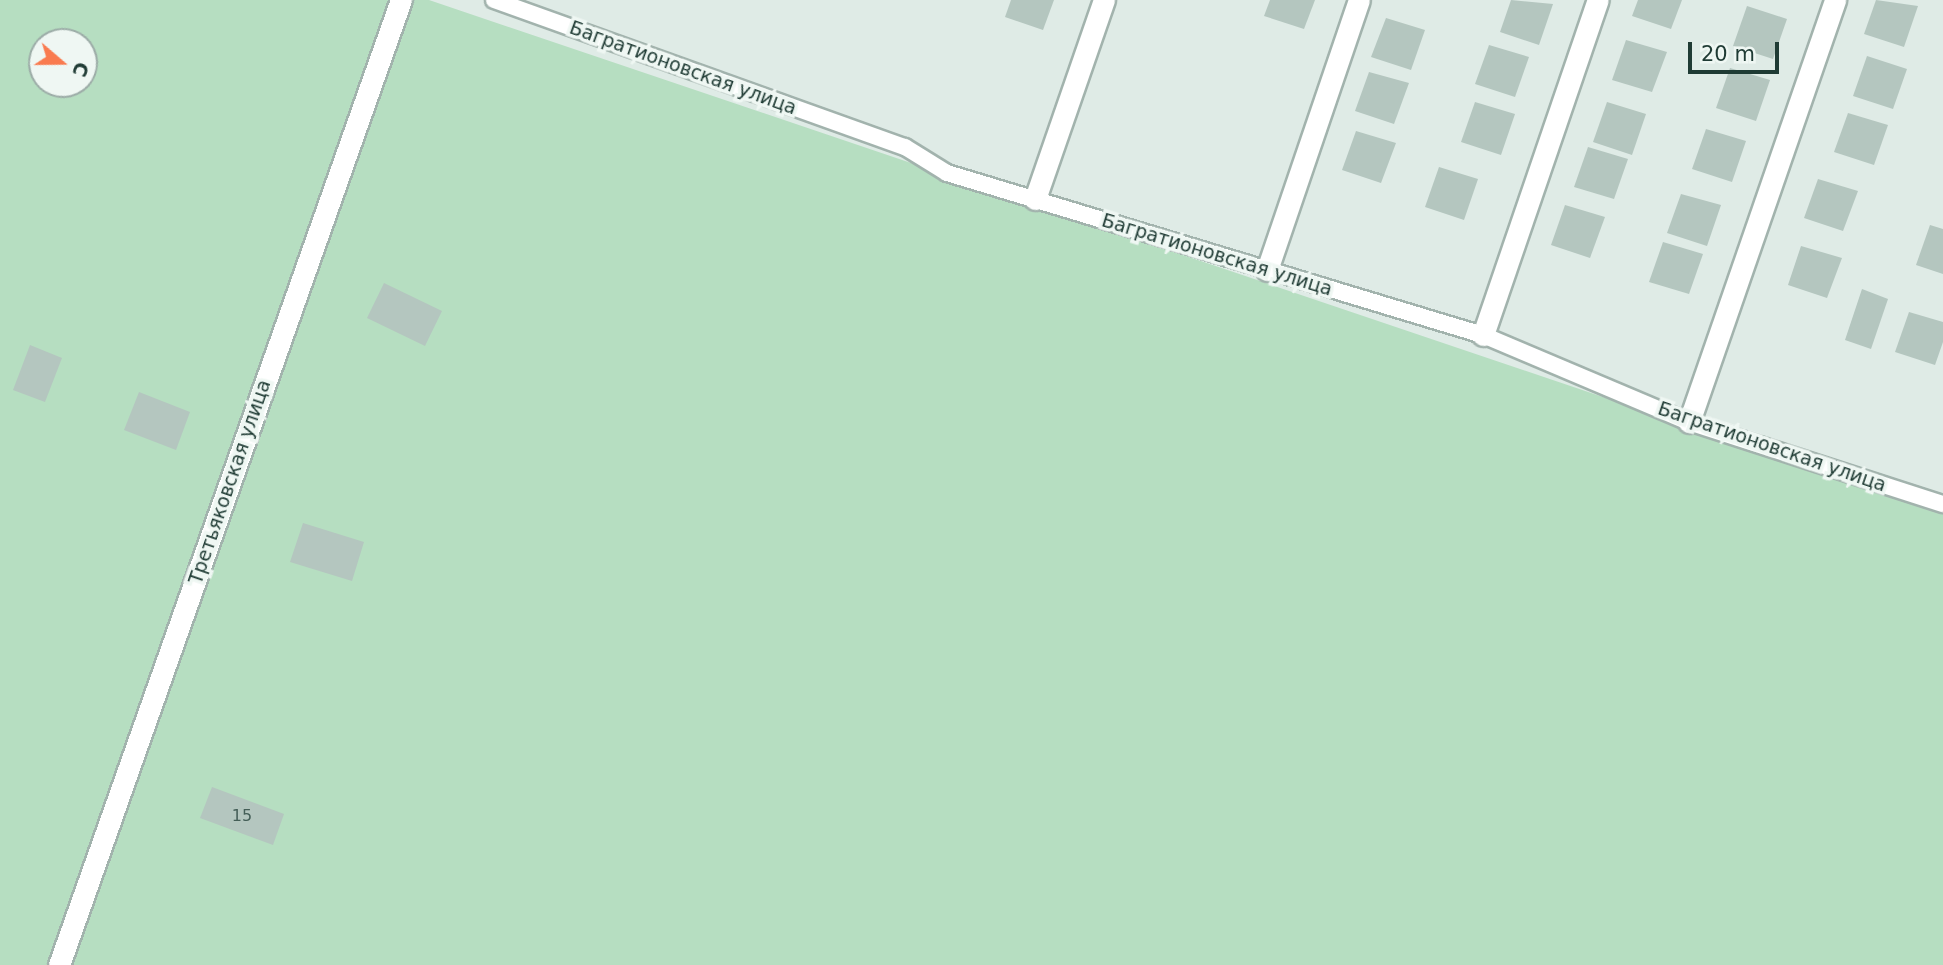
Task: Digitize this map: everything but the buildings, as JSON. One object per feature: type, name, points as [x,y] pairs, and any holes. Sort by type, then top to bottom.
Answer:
[{"type":"street","name":"Третьяковская улица","points":[[59,965],[401,0]]},
{"type":"street","points":[[1035,199],[1104,0]]},
{"type":"street","points":[[1267,270],[1359,0]]},
{"type":"street","points":[[1483,335],[1598,0]]},
{"type":"street","points":[[1689,422],[1835,0]]},
{"type":"lane","name":"Багратионовская улица","points":[[494,0],[905,148],[947,173],[1483,335],[1689,422],[1943,505]]},
{"type":"green space","points":[[0,0],[429,0],[1943,512],[1943,965],[0,965]]}]
